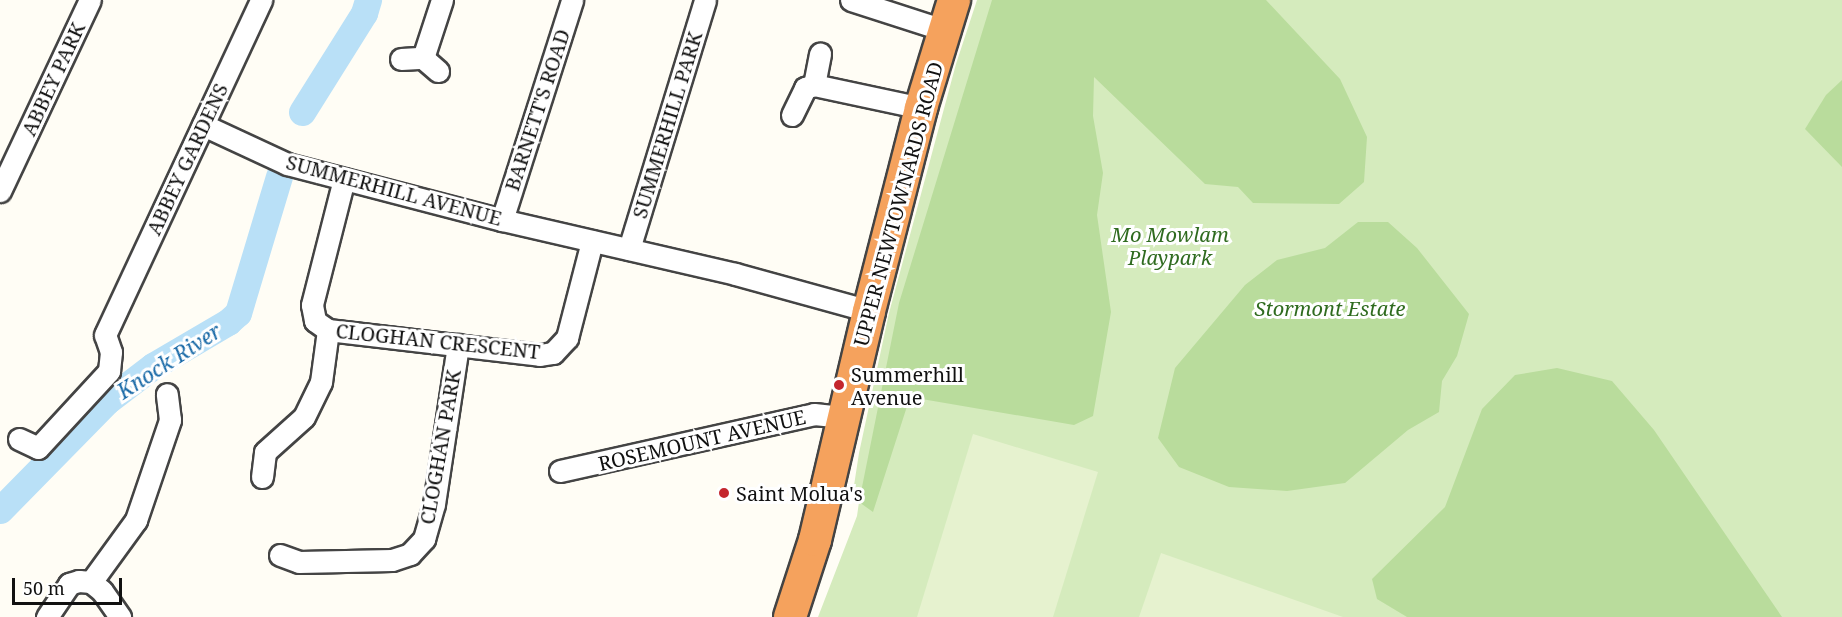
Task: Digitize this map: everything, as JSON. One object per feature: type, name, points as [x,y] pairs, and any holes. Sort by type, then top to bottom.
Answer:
[{"type":"highway","name":"UPPER NEWTOWNARDS ROAD","points":[[790,617],[815,540],[869,311],[921,108],[954,0]]},
{"type":"street","name":"ABBEY PARK","points":[[0,191],[90,0]]},
{"type":"street","name":"ABBEY GARDENS","points":[[19,439],[38,448],[109,371],[111,352],[105,335],[261,0]]},
{"type":"street","points":[[401,59],[430,64],[442,0]]},
{"type":"street","name":"BARNETT'S ROAD","points":[[502,220],[572,0]]},
{"type":"street","name":"SUMMERHILL PARK","points":[[629,249],[705,0]]},
{"type":"street","points":[[850,0],[944,30]]},
{"type":"street","points":[[814,85],[820,54]]},
{"type":"street","points":[[792,115],[805,88],[814,85],[921,108]]},
{"type":"street","name":"SUMMERHILL AVENUE","points":[[203,125],[287,164],[869,311]]},
{"type":"street","name":"CLOGHAN CRESCENT","points":[[344,179],[312,305],[315,321],[328,330],[540,355],[553,353],[567,338],[592,241]]},
{"type":"street","points":[[262,477],[265,452],[304,417],[321,382],[328,330]]},
{"type":"street","name":"CLOGHAN PARK","points":[[280,555],[299,562],[392,560],[410,554],[424,539],[434,504],[458,345]]},
{"type":"street","points":[[90,582],[136,520],[170,420],[167,394]]},
{"type":"street","name":"ROSEMOUNT AVENUE","points":[[560,471],[814,414],[844,417]]},
{"type":"street","points":[[47,617],[69,584],[90,582],[102,591],[120,617]]},
{"type":"green space","name":"Stormont Estate","points":[[977,0],[1842,0],[1842,617],[818,617],[857,516],[859,502],[853,492],[859,453],[889,313],[956,64]]},
{"type":"green space","points":[[992,0],[1266,0],[1340,79],[1367,137],[1364,182],[1339,204],[1253,203],[1238,187],[1205,184],[1094,77],[1093,116],[1103,173],[1097,215],[1111,312],[1093,416],[1074,425],[910,397],[873,512],[859,502],[899,303]]},
{"type":"green space","points":[[1842,80],[1842,167],[1805,129],[1826,95]]},
{"type":"green space","points":[[1358,222],[1388,222],[1417,248],[1469,314],[1457,356],[1442,381],[1439,412],[1408,430],[1345,483],[1287,491],[1229,487],[1179,467],[1158,438],[1175,368],[1245,285],[1277,260],[1325,248]]},
{"type":"green space","points":[[1557,368],[1612,381],[1654,430],[1782,617],[1407,617],[1377,599],[1372,579],[1445,507],[1482,409],[1515,375]]},
{"type":"green space","points":[[973,434],[1098,472],[1053,617],[917,617]]},
{"type":"green space","points":[[1161,553],[1343,617],[1139,617]]},
{"type":"waterway","name":"Knock River","points":[[302,112],[364,13],[368,0]]},
{"type":"waterway","name":"Knock River","points":[[0,510],[107,401],[153,366],[228,322],[238,313],[279,176]]},
{"type":"place","name":"Summerhill Avenue","points":[[839,385]]},
{"type":"place","name":"Saint Molua's","points":[[724,493]]},
{"type":"park label","name":"Mo Mowlam Playpark","points":[[1170,246]]}]
